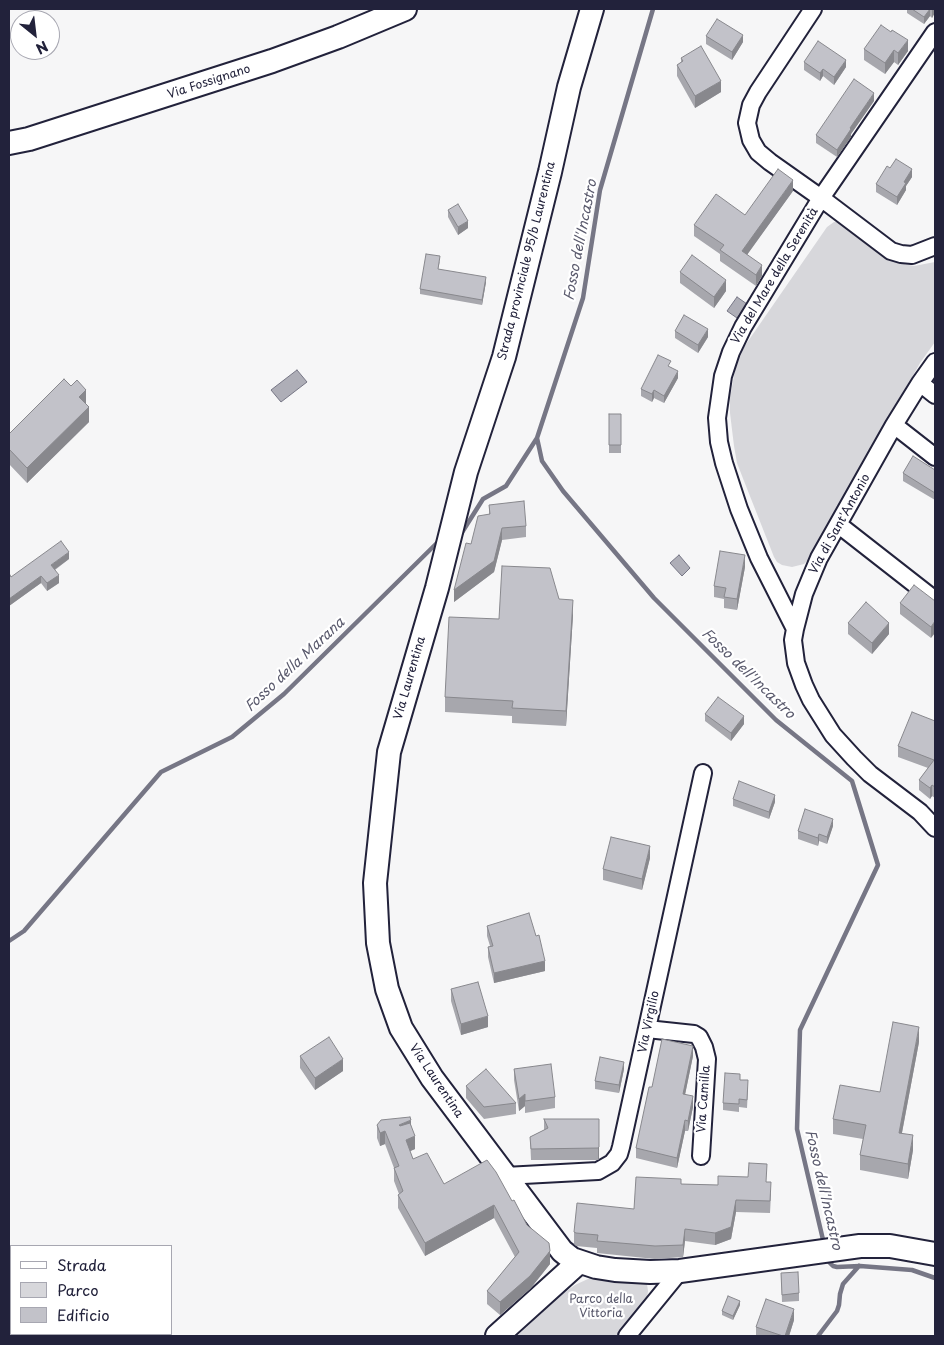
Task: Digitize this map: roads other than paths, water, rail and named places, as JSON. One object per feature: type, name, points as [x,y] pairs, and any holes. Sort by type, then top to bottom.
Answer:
[{"type":"main road","name":"Via Fossignano","points":[[9,144],[30,139],[263,64],[338,38],[406,9]]},
{"type":"main road","name":"Strada provinciale 95/b Laurentina","points":[[456,512],[466,472],[504,357],[569,87],[592,9]]},
{"type":"main road","name":"Via Laurentina","points":[[456,512],[389,752],[374,883],[376,927],[384,976],[401,1028],[413,1049],[432,1078],[562,1251],[569,1258],[579,1262],[596,1267],[650,1272],[680,1271],[850,1247],[878,1245],[914,1249],[935,1254]]},
{"type":"main road","points":[[498,1336],[579,1262]]},
{"type":"street","points":[[813,9],[754,99],[747,123],[751,140],[763,157],[894,252],[912,255],[935,246]]},
{"type":"street","name":"Via del Mare della Serenità","points":[[794,629],[759,558],[739,509],[724,463],[719,442],[717,418],[723,376],[738,336],[821,198],[935,32]]},
{"type":"street","name":"Via di Sant'Antonio","points":[[935,362],[894,425],[824,549],[804,594],[794,629],[793,640],[794,654],[800,677],[811,700],[833,735],[870,774],[915,808],[935,828]]},
{"type":"street","points":[[920,383],[935,395]]},
{"type":"street","points":[[894,425],[935,457]]},
{"type":"street","points":[[839,525],[935,600]]},
{"type":"street","name":"Via Virgilio","points":[[505,1176],[592,1171],[612,1164],[619,1154],[703,773]]},
{"type":"street","name":"Via Camilla","points":[[647,1029],[694,1034],[702,1042],[707,1059],[701,1156]]},
{"type":"street","points":[[627,1336],[680,1271]]},
{"type":"waterway","name":"Fosso dell'Incastro","points":[[653,9],[600,190],[583,298],[537,438],[542,461],[563,491],[654,598],[776,720],[852,781],[878,865],[800,1030],[797,1129],[824,1244]]},
{"type":"waterway","name":"Fosso della Marana","points":[[461,534],[483,499],[506,486],[537,438]]},
{"type":"waterway","name":"Fosso della Marana","points":[[9,941],[24,931],[161,772],[232,737],[284,694],[440,540]]},
{"type":"waterway","name":"Fosso dell'Incastro","points":[[827,1256],[829,1262],[837,1267],[860,1266],[912,1270],[935,1278]]},
{"type":"waterway","points":[[818,1336],[837,1311],[843,1284],[859,1266]]},
{"type":"park label","name":"Parco della Vittoria","points":[[601,1307]]}]
